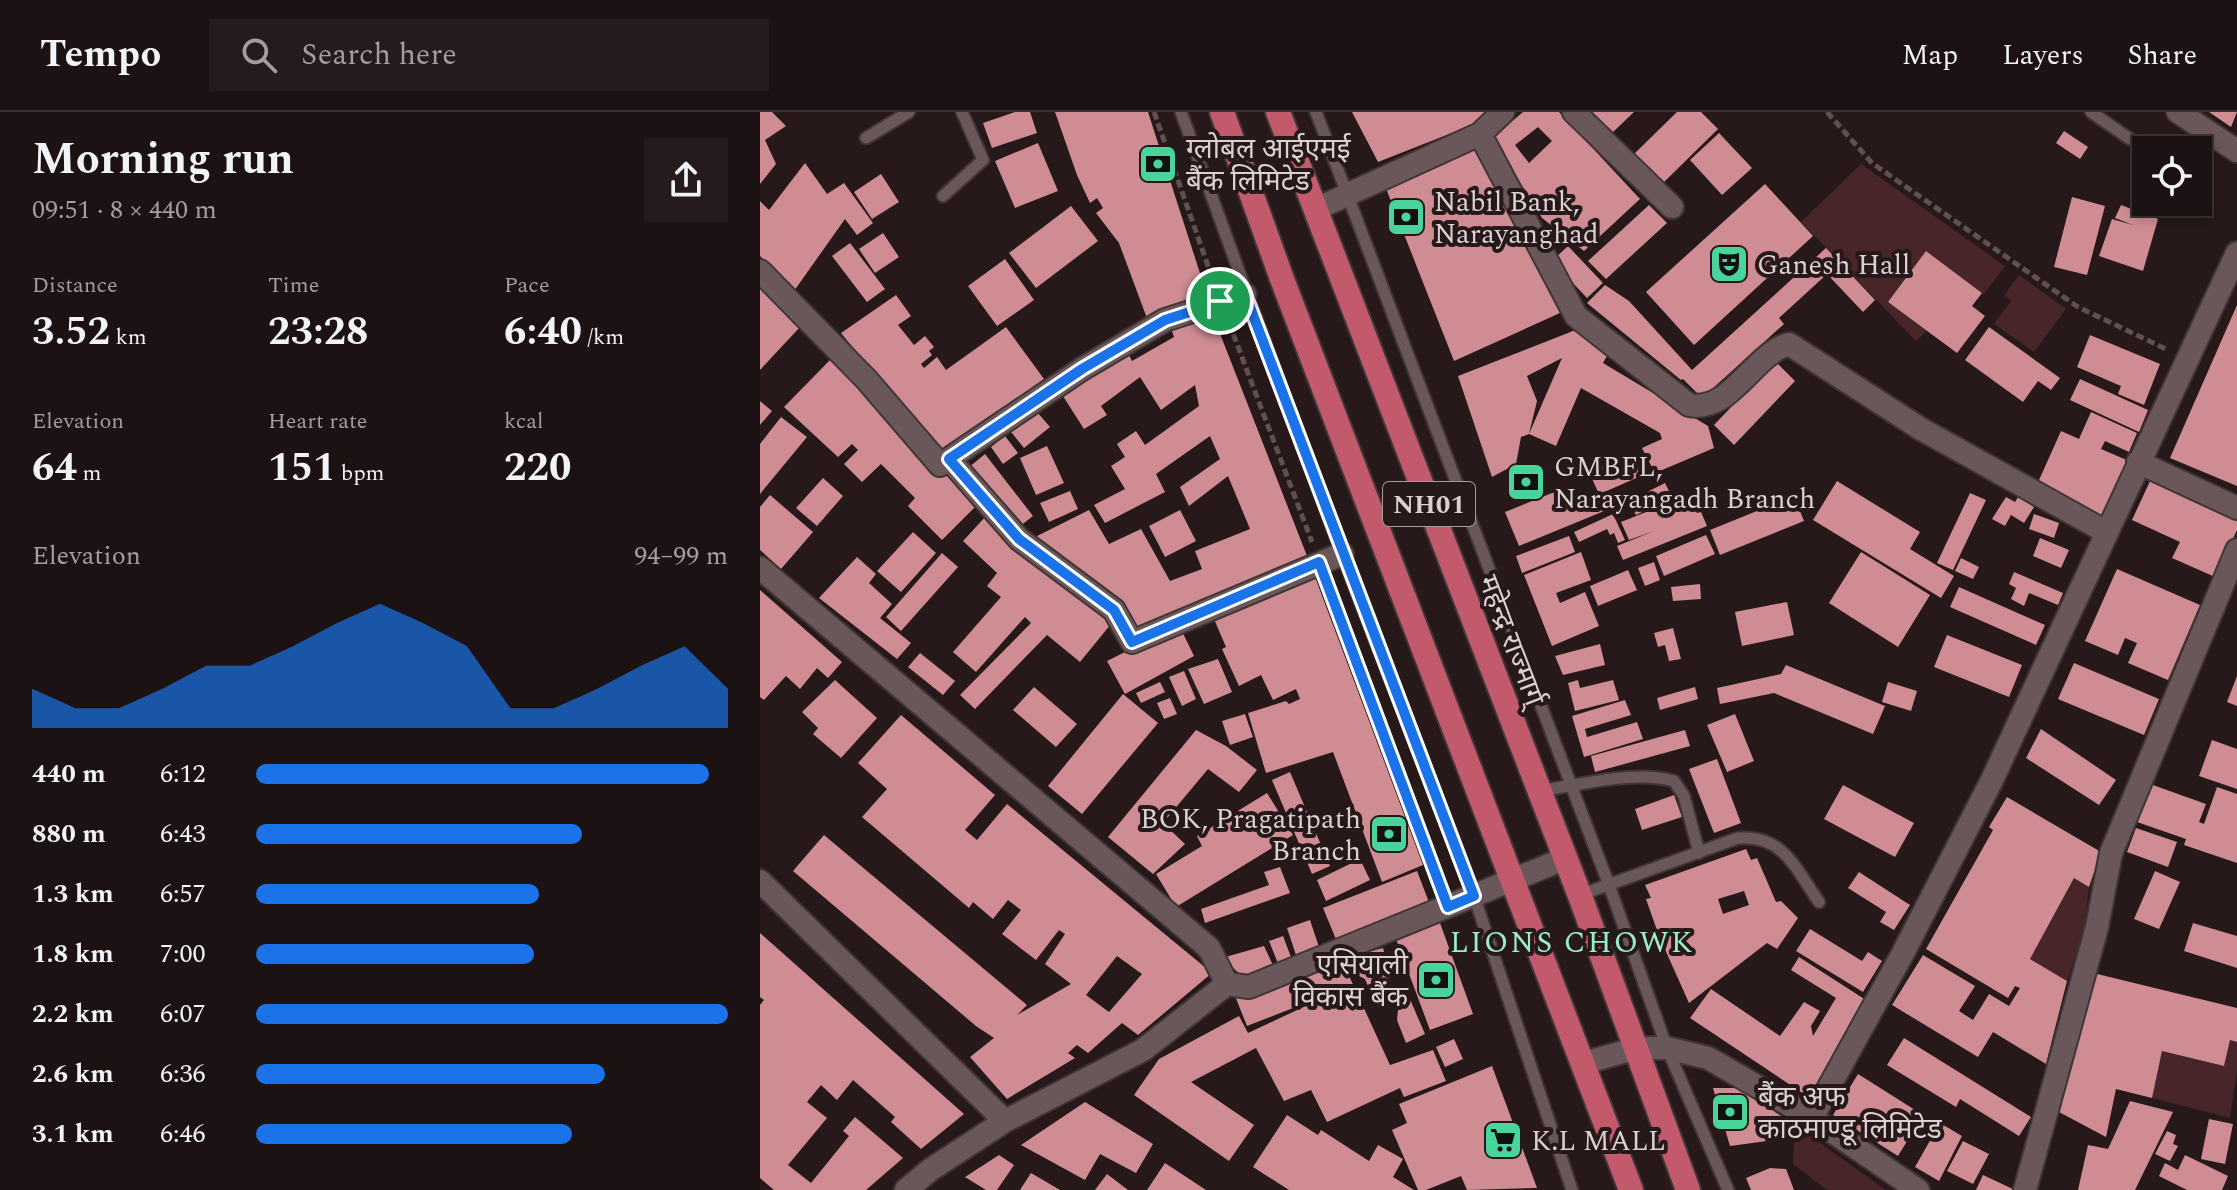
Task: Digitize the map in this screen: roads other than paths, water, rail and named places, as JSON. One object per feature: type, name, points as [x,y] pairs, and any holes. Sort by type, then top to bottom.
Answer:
[{"type":"highway","name":"NH01","points":[[1222,112],[1282,279],[1631,1190]]},
{"type":"highway","name":"महेन्द्र राज्मार्ग्","points":[[1278,112],[1580,896],[1688,1190]]},
{"type":"street","points":[[1316,209],[1480,134],[1503,112]]},
{"type":"street","points":[[1574,112],[1672,207]]},
{"type":"street","points":[[2178,112],[2237,151]]},
{"type":"street","points":[[1480,134],[1576,316],[1689,405],[1710,405],[1725,396],[1774,348],[1789,344],[1921,429],[2106,532]]},
{"type":"street","points":[[1812,1118],[1902,955],[1992,780],[2237,253]]},
{"type":"street","points":[[760,271],[866,379],[940,465],[1082,369],[1153,327],[1245,294]]},
{"type":"street","points":[[949,459],[1019,539],[1114,610],[1132,642],[1342,554]]},
{"type":"street","points":[[2138,462],[2237,508]]},
{"type":"street","points":[[2025,1190],[2097,927],[2111,853],[2237,550]]},
{"type":"street","points":[[760,568],[1209,948],[1227,984]]},
{"type":"street","points":[[906,1190],[930,1170],[1005,1121],[1143,1050],[1227,984],[1249,987],[1564,859]]},
{"type":"street","points":[[760,881],[1005,1121]]},
{"type":"street","points":[[1584,1063],[1637,1048],[1667,1048],[1708,1058],[1812,1118],[1918,1190]]},
{"type":"lane","points":[[866,138],[909,112]]},
{"type":"lane","points":[[943,196],[983,160],[962,112]]},
{"type":"lane","points":[[1181,112],[1342,554],[1474,896],[1572,1190]]},
{"type":"lane","points":[[1316,112],[1572,786],[1667,1048],[1728,1190]]},
{"type":"lane","points":[[2091,112],[2130,139]]},
{"type":"lane","points":[[1538,791],[1631,777],[1659,777],[1674,781],[1684,796],[1699,853]]},
{"type":"lane","points":[[1580,896],[1738,838],[1757,837],[1777,845],[1819,902]]},
{"type":"place","name":"ग्लोबल आईएमई बैंक लिमिटेड","points":[[1158,164]]},
{"type":"place","name":"Nabil Bank, Narayanghad","points":[[1406,217]]},
{"type":"place","name":"Ganesh Hall","points":[[1729,264]]},
{"type":"place","name":"GMBFL, Narayangadh Branch","points":[[1526,482]]},
{"type":"place","name":"BOK, Pragatipath Branch","points":[[1389,834]]},
{"type":"place","name":"एसियाली विकास बैंक","points":[[1436,980]]},
{"type":"place","name":"बैंक अफ काठमाण्डू लिमिटेड","points":[[1730,1112]]},
{"type":"place","name":"K.L MALL","points":[[1503,1140]]},
{"type":"district","name":"LIONS CHOWK","points":[[1572,942]]}]
